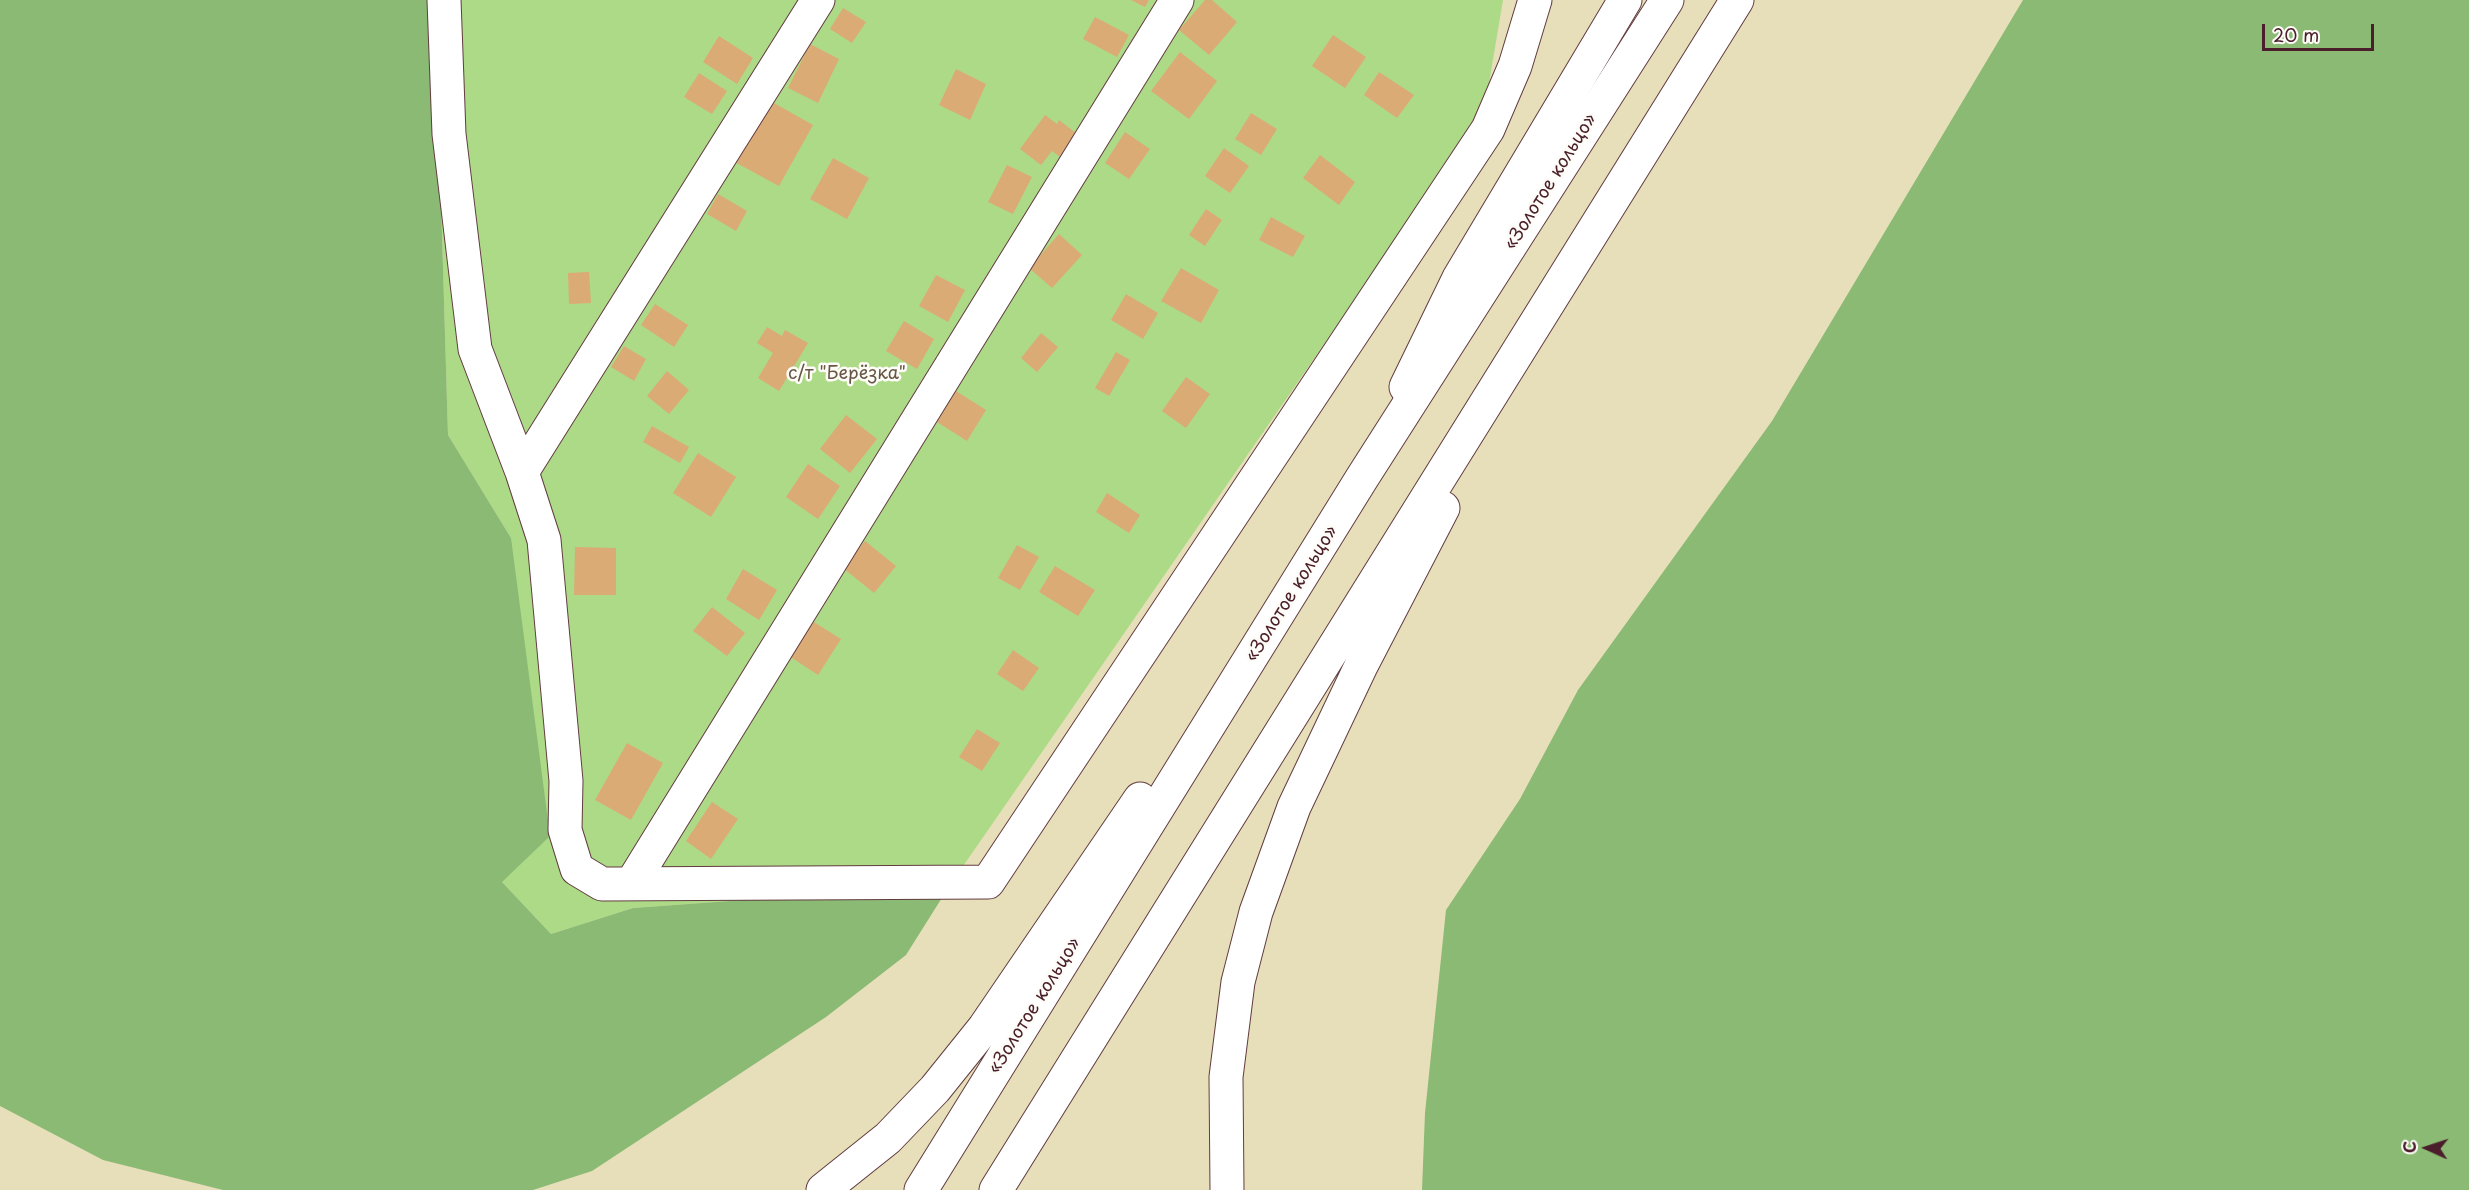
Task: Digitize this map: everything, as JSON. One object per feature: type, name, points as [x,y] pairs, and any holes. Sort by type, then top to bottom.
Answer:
[{"type":"main road","points":[[444,0],[449,134],[475,349],[522,472],[544,540],[567,781],[565,830],[577,869],[602,884],[988,882],[1488,129],[1515,66],[1535,0]]},
{"type":"main road","points":[[522,472],[818,0]]},
{"type":"main road","points":[[632,883],[1177,0]]},
{"type":"main road","points":[[823,1190],[896,1130],[935,1089],[984,1028],[1079,886],[1355,491],[1460,278],[1625,0]]},
{"type":"main road","name":"«Золотое кольцо»","points":[[921,1190],[1355,491],[1666,0]]},
{"type":"main road","points":[[996,1190],[1737,0]]},
{"type":"main road","points":[[1227,1190],[1226,1077],[1238,982],[1256,912],[1294,807],[1360,666],[1564,276]]},
{"type":"green space","points":[[0,0],[435,0],[448,435],[511,538],[550,836],[502,882],[551,934],[633,908],[950,885],[906,955],[826,1017],[592,1171],[533,1190],[223,1190],[103,1160],[0,1106]]},
{"type":"green space","name":"c/т \"Берёзка\"","points":[[435,0],[1503,0],[1484,113],[950,885],[633,908],[551,934],[502,882],[511,538],[448,435]]},
{"type":"green space","points":[[2023,0],[2469,0],[2469,1190],[1422,1190],[1425,1113],[1446,910],[1520,799],[1578,690],[1772,421]]},
{"type":"building","points":[[1131,0],[1149,0],[1145,7]]},
{"type":"building","points":[[1205,0],[1212,0],[1237,22],[1209,55],[1179,30]]},
{"type":"building","points":[[843,8],[866,22],[852,43],[830,29]]},
{"type":"building","points":[[1095,17],[1129,35],[1117,57],[1083,39]]},
{"type":"building","points":[[1333,35],[1366,57],[1345,88],[1312,66]]},
{"type":"building","points":[[719,36],[753,58],[737,84],[703,62]]},
{"type":"building","points":[[810,44],[839,59],[818,103],[788,88]]},
{"type":"building","points":[[1180,52],[1217,81],[1189,119],[1151,91]]},
{"type":"building","points":[[956,69],[986,84],[970,120],[939,105]]},
{"type":"building","points":[[1379,72],[1414,95],[1397,118],[1364,95]]},
{"type":"building","points":[[699,73],[727,91],[712,114],[684,97]]},
{"type":"building","points":[[765,98],[813,125],[779,186],[731,160]]},
{"type":"building","points":[[1251,113],[1277,129],[1261,155],[1235,139]]},
{"type":"building","points":[[1045,115],[1057,124],[1059,120],[1081,137],[1064,160],[1052,151],[1041,165],[1020,149]]},
{"type":"building","points":[[1125,132],[1150,149],[1129,179],[1105,163]]},
{"type":"building","points":[[1224,148],[1249,166],[1230,193],[1205,176]]},
{"type":"building","points":[[1320,155],[1355,182],[1339,205],[1303,178]]},
{"type":"building","points":[[833,158],[869,178],[847,219],[810,199]]},
{"type":"building","points":[[1007,165],[1032,177],[1013,214],[988,202]]},
{"type":"building","points":[[718,194],[747,211],[736,231],[707,214]]},
{"type":"building","points":[[1206,209],[1222,220],[1205,246],[1189,235]]},
{"type":"building","points":[[1271,217],[1305,236],[1293,257],[1259,240]]},
{"type":"building","points":[[1059,234],[1082,255],[1052,288],[1029,268]]},
{"type":"building","points":[[1181,268],[1219,290],[1201,323],[1161,301]]},
{"type":"building","points":[[589,272],[591,303],[569,304],[568,273]]},
{"type":"building","points":[[936,275],[965,290],[948,322],[919,306]]},
{"type":"building","points":[[1126,294],[1158,313],[1143,339],[1111,320]]},
{"type":"building","points":[[655,304],[688,325],[674,347],[641,325]]},
{"type":"building","points":[[904,321],[934,339],[917,369],[886,351]]},
{"type":"building","points":[[767,327],[782,336],[785,330],[808,343],[779,391],[758,378],[773,353],[757,343]]},
{"type":"building","points":[[1041,333],[1058,347],[1037,372],[1021,358]]},
{"type":"building","points":[[624,346],[646,359],[634,381],[611,367]]},
{"type":"building","points":[[1116,352],[1130,360],[1109,396],[1095,388]]},
{"type":"building","points":[[667,371],[689,390],[669,414],[647,396]]},
{"type":"building","points":[[1186,377],[1210,394],[1186,428],[1162,411]]},
{"type":"building","points":[[956,391],[986,410],[967,441],[937,422]]},
{"type":"building","points":[[846,415],[877,439],[850,473],[820,449]]},
{"type":"building","points":[[652,426],[689,447],[680,463],[643,442]]},
{"type":"building","points":[[698,453],[736,477],[711,517],[673,493]]},
{"type":"building","points":[[808,464],[840,486],[818,519],[786,497]]},
{"type":"building","points":[[1107,493],[1140,515],[1129,533],[1096,512]]},
{"type":"building","points":[[865,541],[896,566],[874,593],[843,568]]},
{"type":"building","points":[[1017,545],[1039,557],[1020,590],[998,578]]},
{"type":"building","points":[[575,547],[616,548],[616,595],[574,595]]},
{"type":"building","points":[[1055,566],[1095,590],[1078,616],[1039,592]]},
{"type":"building","points":[[743,569],[777,590],[759,620],[726,599]]},
{"type":"building","points":[[712,607],[745,633],[727,656],[693,631]]},
{"type":"building","points":[[809,619],[841,639],[818,675],[786,654]]},
{"type":"building","points":[[1013,650],[1039,668],[1023,691],[997,674]]},
{"type":"building","points":[[977,729],[1000,743],[982,771],[959,757]]},
{"type":"building","points":[[627,743],[663,763],[631,820],[595,800]]},
{"type":"building","points":[[712,802],[738,819],[711,859],[686,841]]}]
